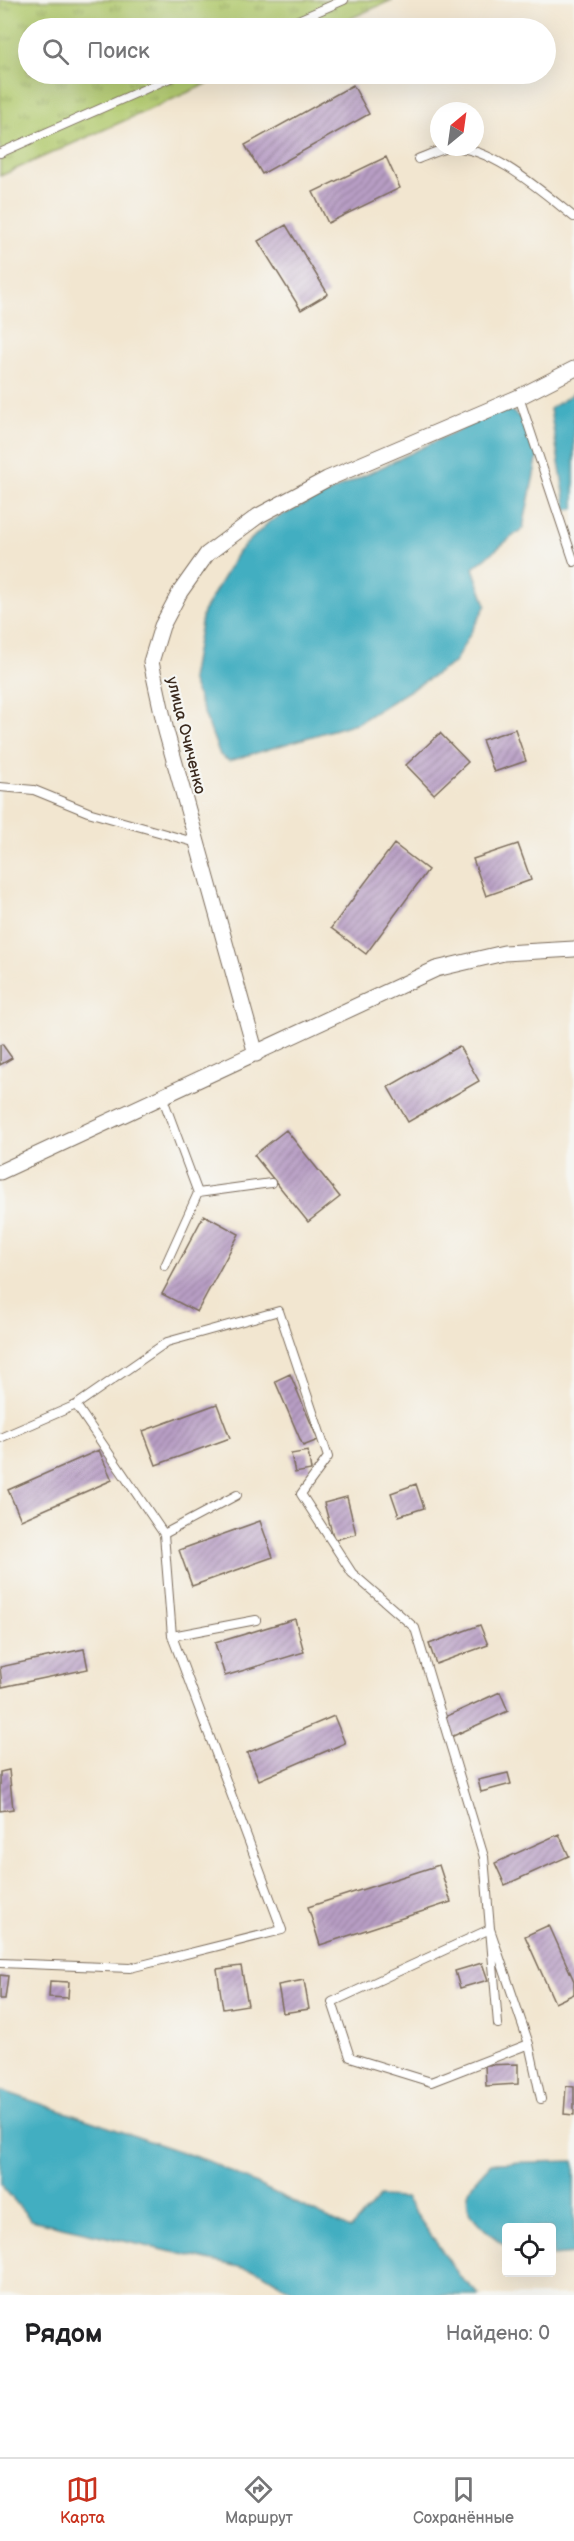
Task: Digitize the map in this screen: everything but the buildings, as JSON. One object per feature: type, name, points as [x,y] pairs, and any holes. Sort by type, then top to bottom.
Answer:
[{"type":"street","name":"улица Очиченко","points":[[256,1054],[166,731],[151,662],[162,626],[180,592],[207,554],[258,516],[327,480],[519,397],[574,369]]},
{"type":"street","points":[[0,1172],[436,969],[504,952],[574,949]]},
{"type":"lane","points":[[303,18],[344,0]]},
{"type":"lane","points":[[0,153],[156,84]]},
{"type":"lane","points":[[418,159],[450,148],[476,152],[513,169],[574,217]]},
{"type":"lane","points":[[519,397],[574,562]]},
{"type":"lane","points":[[0,787],[34,790],[88,812],[198,844]]},
{"type":"lane","points":[[162,1096],[198,1193],[165,1266]]},
{"type":"lane","points":[[198,1193],[271,1183]]},
{"type":"lane","points":[[0,1438],[75,1404],[167,1342],[279,1311],[328,1457],[301,1494],[352,1573],[415,1628],[484,1857],[498,2024]]},
{"type":"lane","points":[[0,1963],[130,1968],[282,1930],[172,1636],[164,1534],[75,1404]]},
{"type":"lane","points":[[164,1534],[237,1495]]},
{"type":"lane","points":[[172,1636],[256,1620]]},
{"type":"lane","points":[[490,1929],[332,2002],[350,2057],[431,2082],[529,2044]]},
{"type":"lane","points":[[490,1929],[529,2044],[541,2099]]},
{"type":"green space","points":[[0,0],[392,0],[352,18],[18,18],[18,84],[207,84],[0,176]]},
{"type":"water","points":[[574,393],[574,509],[567,510],[550,409]]},
{"type":"water","points":[[506,407],[522,419],[538,455],[523,528],[473,568],[486,605],[454,663],[359,722],[229,761],[220,755],[191,679],[203,612],[238,552],[270,521]]},
{"type":"water","points":[[0,2090],[208,2161],[350,2229],[380,2197],[405,2198],[461,2278],[480,2295],[298,2295],[261,2272],[31,2220],[0,2184]]},
{"type":"water","points":[[574,2161],[574,2254],[556,2256],[556,2223],[502,2223],[502,2243],[476,2221],[468,2204],[468,2195],[474,2182],[491,2163]]}]
